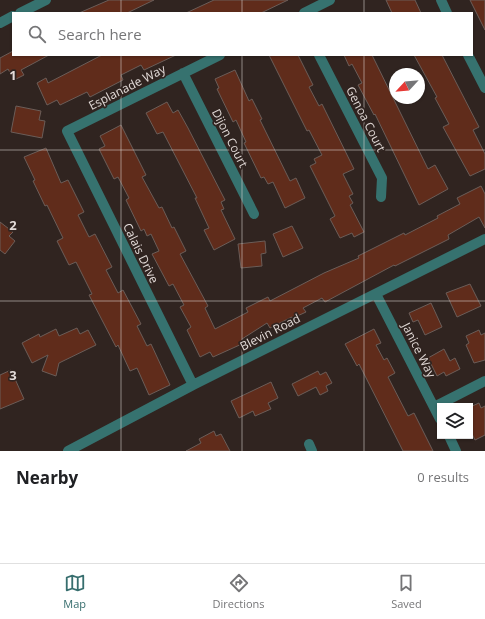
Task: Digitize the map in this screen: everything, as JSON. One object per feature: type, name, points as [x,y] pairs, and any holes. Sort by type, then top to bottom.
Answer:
[{"type":"street","points":[[22,12],[46,0]]},
{"type":"street","points":[[306,12],[330,0]]},
{"type":"street","points":[[441,0],[447,12]]},
{"type":"street","points":[[0,23],[12,17]]},
{"type":"street","name":"Esplanade Way","points":[[67,132],[218,56]]},
{"type":"street","name":"Genoa Court","points":[[320,56],[382,178],[381,197]]},
{"type":"street","points":[[469,56],[485,88]]},
{"type":"street","name":"Dijon Court","points":[[183,73],[254,214]]},
{"type":"street","name":"Calais Drive","points":[[67,132],[193,385]]},
{"type":"street","name":"Blevin Road","points":[[68,451],[193,385],[485,239]]},
{"type":"street","name":"Janice Way","points":[[376,294],[437,413]]},
{"type":"street","points":[[434,407],[485,381]]},
{"type":"street","points":[[450,439],[456,451]]},
{"type":"building","points":[[109,0],[154,0],[129,12],[81,12]]},
{"type":"building","points":[[214,0],[288,0],[263,12],[188,12]]},
{"type":"building","points":[[386,0],[415,0],[421,12],[392,12]]},
{"type":"building","points":[[470,0],[485,0],[485,30]]},
{"type":"building","points":[[12,52],[12,56],[47,56],[21,70],[24,75],[14,80],[8,69],[0,74],[0,58]]},
{"type":"building","points":[[100,56],[174,56],[144,70],[141,65],[121,75],[123,80],[90,97],[87,92],[60,105],[57,100],[47,105],[37,83],[46,78],[48,83]]},
{"type":"building","points":[[270,56],[298,56],[313,85],[309,87],[319,106],[322,104],[354,169],[343,174],[353,194],[349,196],[353,203],[350,205],[364,232],[354,237],[352,233],[340,238],[330,219],[335,216],[310,166],[316,163],[314,159],[322,155],[309,130],[307,131]]},
{"type":"building","points":[[344,56],[372,56],[389,90],[389,104],[396,104],[428,169],[435,165],[448,189],[419,205],[375,114],[374,115],[358,85],[362,83],[352,64],[349,66]]},
{"type":"building","points":[[415,56],[443,56],[479,127],[473,130],[485,154],[485,169],[470,176],[443,127],[449,124],[435,98],[437,97],[425,75],[425,68],[421,68]]},
{"type":"building","points":[[235,70],[249,101],[252,99],[262,119],[260,120],[290,181],[296,178],[305,198],[285,208],[273,182],[268,184],[264,177],[261,178],[244,143],[246,142],[236,120],[233,122],[217,89],[219,88],[215,79]]},
{"type":"building","points":[[167,102],[173,113],[178,110],[225,200],[221,202],[224,209],[221,210],[235,239],[214,250],[204,230],[209,228],[195,198],[197,198],[163,132],[157,134],[146,113]]},
{"type":"building","points":[[16,106],[41,111],[39,120],[45,121],[42,138],[11,132]]},
{"type":"building","points":[[121,125],[146,175],[142,177],[159,208],[162,207],[172,228],[174,227],[186,251],[180,254],[208,306],[205,308],[215,329],[248,312],[246,308],[268,297],[270,301],[324,273],[359,258],[358,256],[404,233],[405,235],[438,218],[437,216],[460,204],[457,198],[481,186],[485,194],[485,228],[479,217],[448,235],[449,239],[395,266],[394,265],[325,302],[322,298],[303,308],[306,312],[270,328],[267,323],[242,339],[244,343],[213,357],[210,352],[200,357],[187,330],[191,327],[180,307],[184,305],[173,284],[169,286],[152,254],[159,251],[151,234],[147,236],[144,229],[141,231],[126,200],[129,198],[118,177],[114,179],[99,149],[105,146],[100,136]]},
{"type":"building","points":[[46,148],[61,183],[68,180],[84,212],[78,215],[89,237],[95,234],[112,267],[106,270],[118,293],[123,290],[141,324],[137,326],[147,346],[151,344],[170,385],[149,395],[137,368],[130,371],[118,345],[116,347],[89,295],[92,294],[76,262],[69,265],[57,241],[63,238],[47,205],[45,206],[24,157]]},
{"type":"building","points":[[0,222],[13,232],[9,236],[15,241],[5,254],[0,250]]},
{"type":"building","points":[[292,226],[303,248],[283,257],[273,234]]},
{"type":"building","points":[[265,241],[266,253],[261,254],[262,266],[241,268],[238,244]]},
{"type":"building","points":[[470,284],[481,306],[457,317],[446,293]]},
{"type":"building","points":[[431,303],[442,327],[425,335],[418,320],[413,322],[409,313]]},
{"type":"building","points":[[77,328],[80,334],[88,330],[96,345],[59,363],[56,376],[42,371],[48,355],[32,363],[22,343],[39,334],[40,337],[56,329],[59,336]]},
{"type":"building","points":[[374,329],[381,343],[376,345],[384,360],[387,358],[395,373],[388,377],[408,416],[414,413],[433,451],[403,451],[359,364],[357,366],[345,344]]},
{"type":"building","points":[[479,330],[481,335],[485,333],[485,360],[474,363],[466,345],[469,343],[466,336]]},
{"type":"building","points":[[444,349],[450,361],[455,358],[460,369],[446,376],[444,372],[437,376],[428,358]]},
{"type":"building","points":[[11,370],[24,399],[0,409],[0,375]]},
{"type":"building","points":[[318,371],[320,375],[326,372],[332,383],[326,386],[328,391],[320,395],[316,387],[298,396],[292,384]]},
{"type":"building","points":[[271,382],[278,398],[268,403],[271,409],[255,416],[253,411],[239,418],[231,401]]},
{"type":"building","points":[[479,403],[481,408],[485,406],[485,435],[475,440],[473,436],[473,406]]},
{"type":"building","points":[[214,431],[216,436],[221,434],[230,451],[186,451],[201,443],[199,439]]}]
